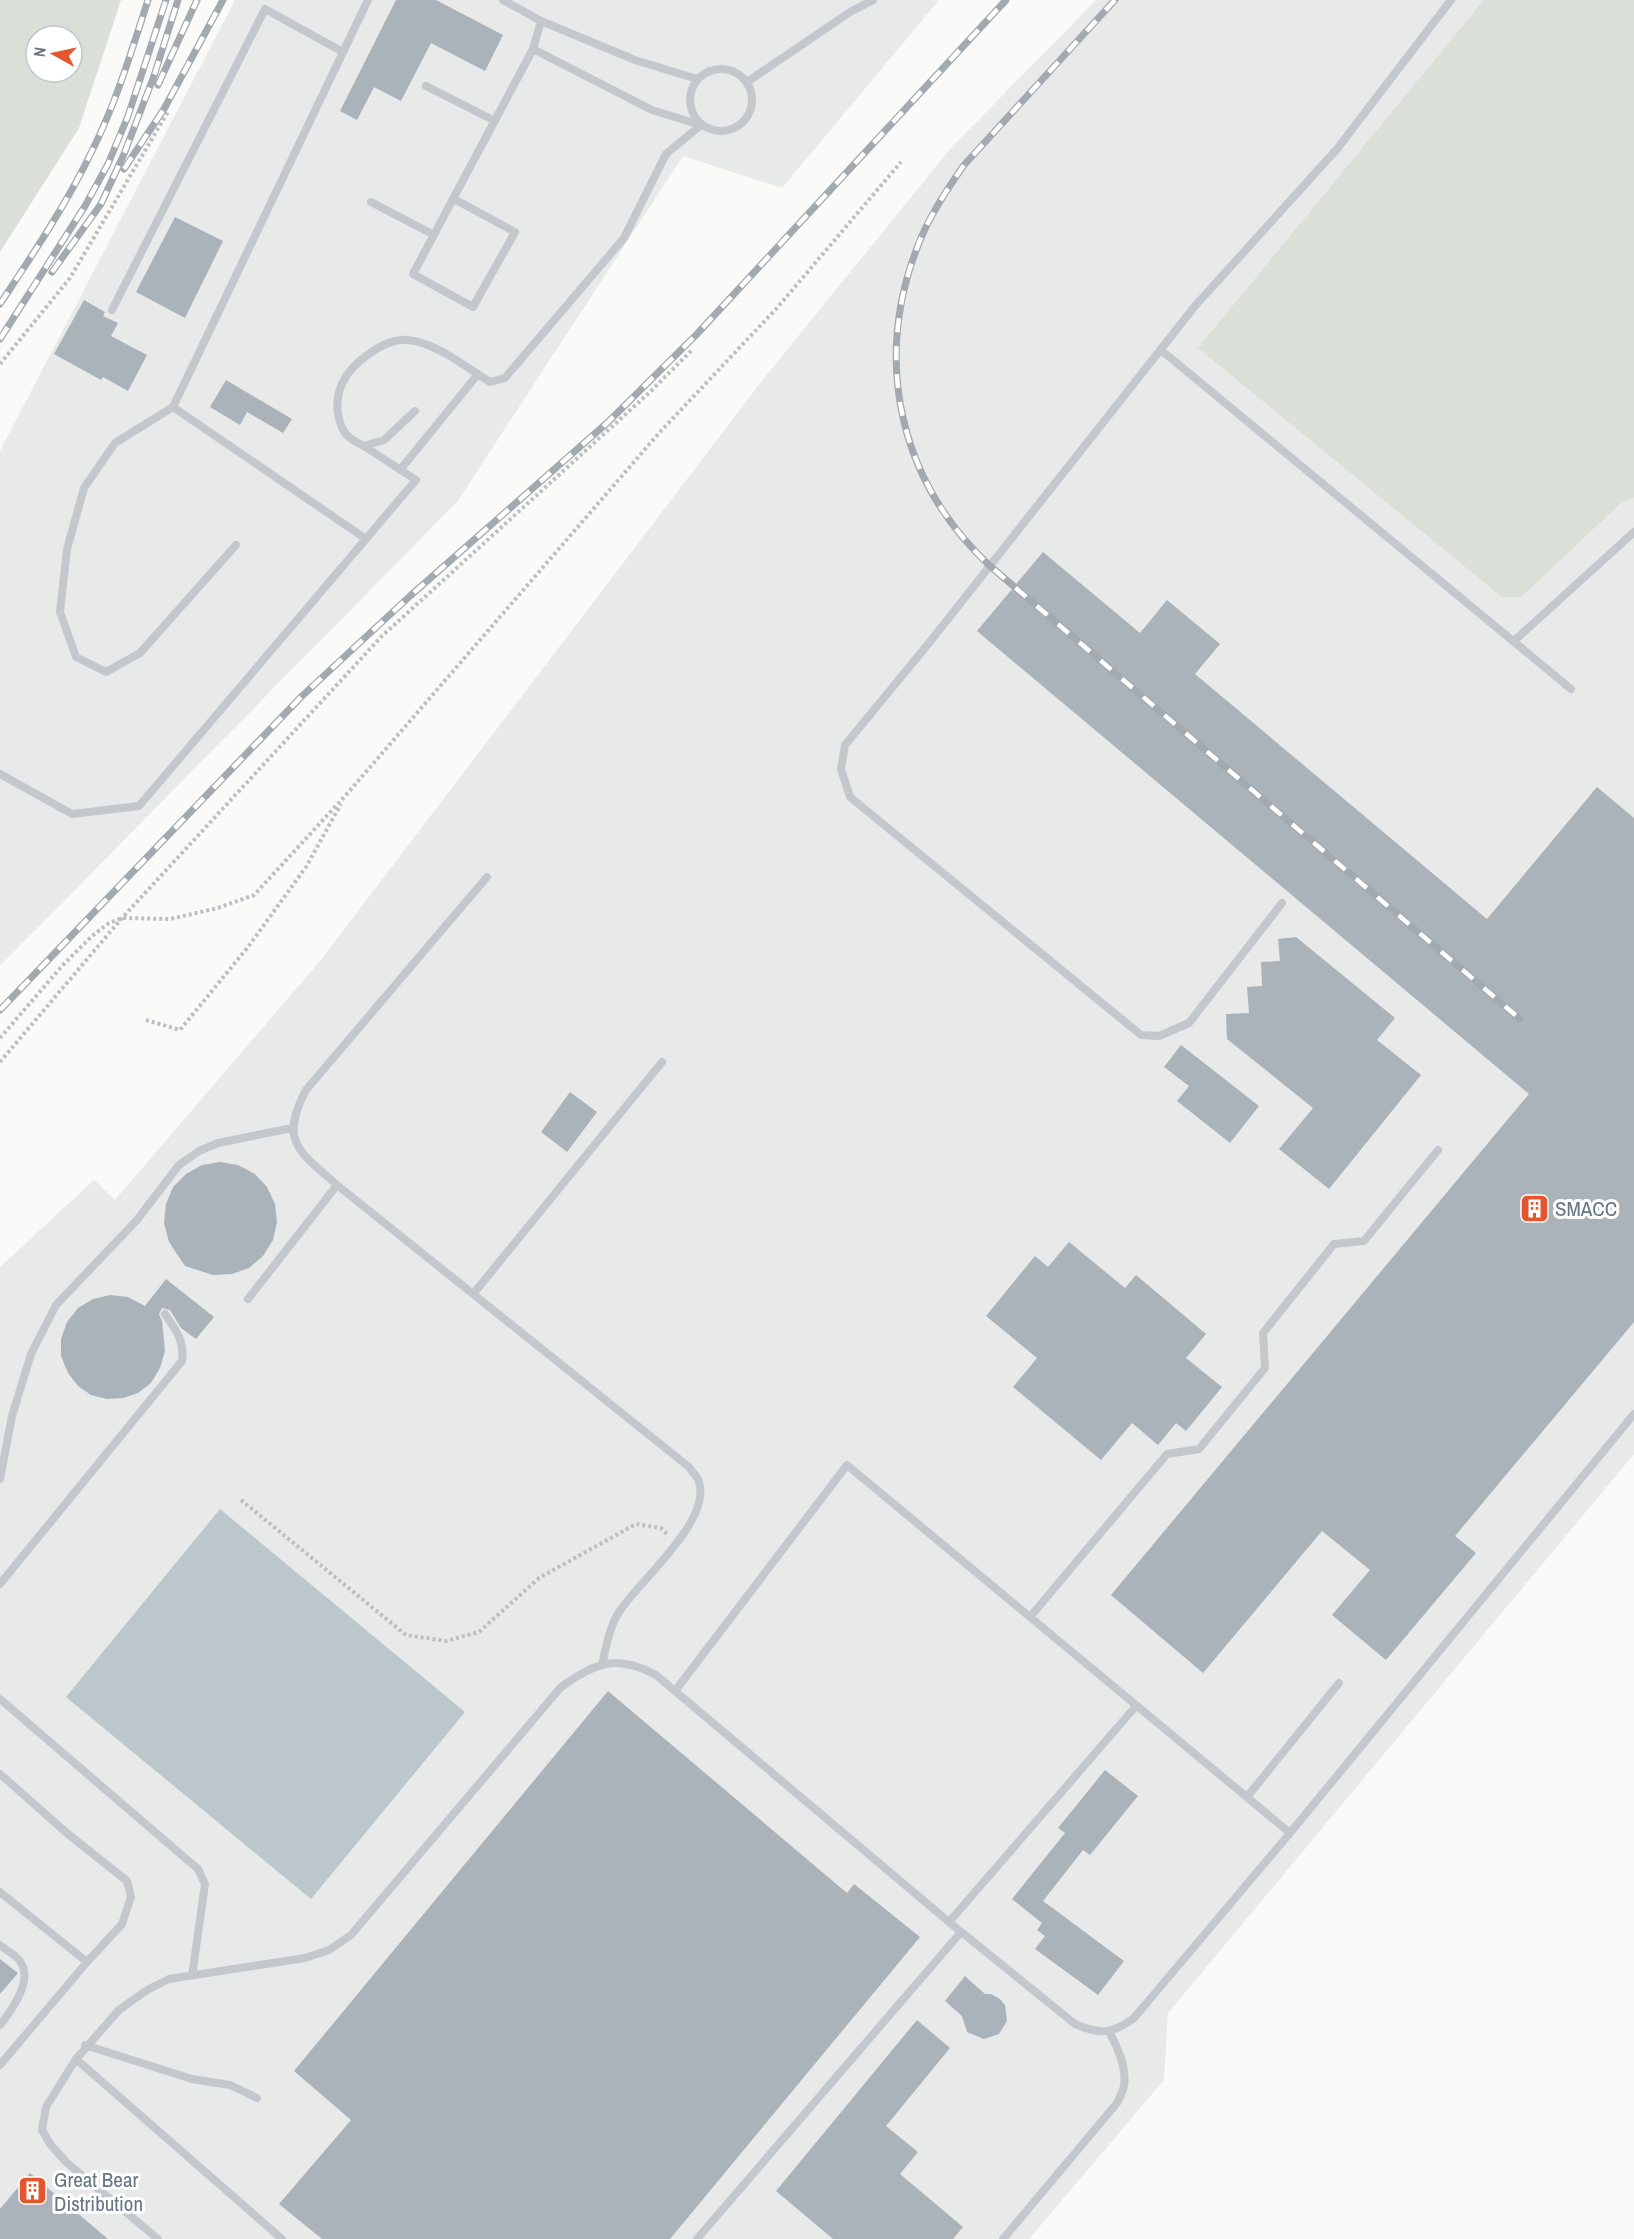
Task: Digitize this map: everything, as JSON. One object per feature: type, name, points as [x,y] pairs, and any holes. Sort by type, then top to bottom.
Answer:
[{"type":"lane","points":[[236,545],[140,652],[106,672],[76,657],[60,612],[68,549],[84,488],[115,443],[173,407],[368,0]]},
{"type":"lane","points":[[503,0],[541,21],[634,60],[697,79]]},
{"type":"lane","points":[[747,82],[850,12],[873,0]]},
{"type":"lane","points":[[1282,903],[1189,1023],[1159,1036],[1141,1035],[850,797],[841,769],[845,745],[929,643],[1195,306],[1337,149],[1451,0]]},
{"type":"lane","points":[[112,310],[265,9],[343,52]]},
{"type":"lane","points":[[454,199],[515,232],[473,307],[413,274],[533,49],[541,21]]},
{"type":"lane","points":[[533,49],[652,110],[721,132],[734,129],[743,123],[750,113],[753,102],[752,91],[747,82],[736,72],[715,69],[697,79],[691,89],[689,100],[691,111],[701,125]]},
{"type":"lane","points":[[426,86],[495,121]]},
{"type":"lane","points":[[0,774],[72,814],[139,806],[416,480],[345,434],[336,408],[342,383],[362,359],[383,344],[405,339],[423,342],[490,382],[505,378],[624,238],[666,154],[701,125]]},
{"type":"lane","points":[[371,202],[434,235]]},
{"type":"lane","points":[[1161,350],[1571,688]]},
{"type":"lane","points":[[400,470],[478,375]]},
{"type":"lane","points":[[173,407],[366,539]]},
{"type":"lane","points":[[364,446],[384,440],[416,411]]},
{"type":"lane","points":[[1515,640],[1634,532]]},
{"type":"lane","points":[[487,877],[306,1090],[297,1107],[292,1128],[297,1145],[303,1154],[337,1185],[688,1467],[699,1482],[700,1496],[696,1513],[676,1544],[619,1613],[607,1640],[602,1665]]},
{"type":"lane","points":[[474,1293],[662,1062]]},
{"type":"lane","points":[[0,1479],[12,1416],[31,1354],[56,1305],[137,1220],[179,1165],[199,1151],[218,1143],[292,1128]]},
{"type":"lane","points":[[1030,1617],[1167,1454],[1199,1449],[1265,1368],[1263,1333],[1270,1324],[1334,1244],[1364,1241],[1438,1150]]},
{"type":"lane","points":[[248,1299],[337,1185]]},
{"type":"lane","points":[[0,1584],[182,1361],[184,1348],[179,1334],[165,1314]]},
{"type":"lane","points":[[158,2239],[66,2162],[50,2144],[42,2130],[46,2107],[85,2045],[119,2010],[147,1990],[169,1979],[305,1958],[329,1950],[351,1935],[561,1687],[580,1673],[602,1665],[621,1662],[638,1666],[656,1676],[961,1932],[1076,2024],[1089,2030],[1109,2031],[1134,2018],[1290,1833],[1634,1414]]},
{"type":"lane","points":[[675,1691],[847,1465],[1290,1833]]},
{"type":"lane","points":[[1247,1797],[1339,1683]]},
{"type":"lane","points":[[0,1699],[198,1869],[205,1884],[192,1976]]},
{"type":"lane","points":[[949,1922],[1136,1706]]},
{"type":"lane","points":[[0,1775],[127,1881],[131,1897],[122,1924],[0,2065]]},
{"type":"lane","points":[[0,1892],[87,1962]]},
{"type":"lane","points":[[697,2239],[961,1932]]},
{"type":"lane","points":[[0,1945],[21,1962],[25,1979],[10,2013],[0,2025]]},
{"type":"lane","points":[[1003,2239],[1117,2103],[1124,2086],[1124,2068],[1109,2031]]},
{"type":"lane","points":[[85,2045],[192,2079],[230,2085],[257,2098]]},
{"type":"lane","points":[[76,2059],[282,2239]]},
{"type":"path","points":[[0,364],[70,278],[169,110]]},
{"type":"path","points":[[0,1038],[62,966],[92,936],[109,923],[122,918],[170,919],[218,908],[254,895],[346,795],[659,433],[777,308],[901,162]]},
{"type":"path","points":[[0,1062],[122,918],[381,637],[641,400],[693,349]]},
{"type":"path","points":[[146,1020],[180,1030],[248,947],[306,867],[346,795]]},
{"type":"path","points":[[241,1500],[406,1635],[446,1641],[479,1632],[539,1578],[636,1524],[661,1528],[676,1544]]},
{"type":"shaded area","points":[[0,0],[121,0],[79,128],[0,252]]},
{"type":"shaded area","points":[[235,0],[939,0],[782,188],[683,156],[457,502],[0,966],[0,451]]},
{"type":"shaded area","points":[[1096,0],[1634,0],[1634,1454],[1168,2013],[1164,2080],[1029,2239],[0,2239],[0,1267],[94,1180],[115,1200],[320,961],[761,382],[951,148]]},
{"type":"shaded area","points":[[1484,0],[1634,0],[1634,498],[1622,502],[1521,597],[1502,597],[1198,348]]},
{"type":"shaded area","points":[[220,1509],[465,1712],[311,1899],[66,1697]]},
{"type":"building","points":[[396,0],[436,0],[503,35],[485,71],[431,43],[401,101],[374,87],[357,120],[340,111]]},
{"type":"building","points":[[175,217],[223,241],[185,318],[136,292]]},
{"type":"building","points":[[84,300],[105,312],[103,316],[118,323],[111,336],[147,355],[128,391],[103,377],[101,380],[54,354]]},
{"type":"building","points":[[226,380],[292,419],[283,433],[247,412],[240,425],[210,407]]},
{"type":"building","name":"SMACC","points":[[1043,552],[1140,633],[1167,600],[1220,644],[1195,674],[1487,919],[1597,787],[1634,818],[1634,1322],[1455,1536],[1476,1553],[1386,1660],[1332,1615],[1370,1570],[1322,1531],[1203,1673],[1111,1595],[1529,1094],[977,631]]},
{"type":"building","points":[[1296,937],[1395,1018],[1377,1040],[1421,1075],[1329,1189],[1279,1149],[1313,1108],[1227,1039],[1226,1014],[1249,1013],[1247,987],[1262,986],[1261,962],[1280,961],[1278,939]]},
{"type":"building","points":[[1181,1045],[1259,1106],[1230,1143],[1177,1101],[1189,1086],[1164,1067]]},
{"type":"building","points":[[570,1092],[597,1112],[567,1152],[541,1132]]},
{"type":"building","points":[[220,1162],[238,1165],[255,1174],[267,1187],[275,1204],[277,1222],[273,1240],[263,1256],[249,1268],[232,1274],[213,1275],[185,1266],[169,1242],[164,1223],[166,1204],[173,1187],[186,1174],[202,1165]]},
{"type":"building","points":[[1069,1242],[1125,1288],[1136,1275],[1206,1334],[1186,1358],[1222,1387],[1186,1431],[1176,1423],[1158,1445],[1132,1423],[1101,1460],[1013,1387],[1037,1358],[986,1316],[1035,1256],[1048,1267]]},
{"type":"building","points":[[166,1279],[214,1317],[196,1339],[181,1328],[170,1310],[162,1308],[159,1314],[162,1321],[165,1351],[160,1368],[151,1383],[138,1393],[123,1398],[107,1399],[91,1395],[78,1386],[68,1373],[61,1356],[61,1339],[67,1322],[78,1308],[93,1299],[110,1295],[128,1297],[145,1306]]},
{"type":"building","points":[[608,1691],[847,1893],[854,1884],[920,1937],[670,2239],[322,2239],[279,2204],[351,2120],[294,2071]]},
{"type":"building","points":[[1105,1770],[1138,1796],[1090,1855],[1083,1850],[1043,1901],[1124,1961],[1098,1995],[1035,1949],[1045,1936],[1037,1930],[1042,1923],[1012,1899],[1065,1833],[1058,1828]]},
{"type":"building","points":[[0,1959],[18,1973],[0,1994]]},
{"type":"building","points":[[965,1976],[985,1994],[991,1994],[1005,2005],[1007,2021],[999,2034],[984,2039],[967,2032],[962,2016],[945,2001]]},
{"type":"building","points":[[917,2020],[950,2048],[886,2126],[918,2152],[900,2174],[963,2227],[953,2239],[833,2239],[776,2191]]},
{"type":"building","name":"Great Bear Distribution","points":[[30,2173],[108,2239],[0,2239],[0,2209]]},
{"type":"railway","points":[[0,304],[60,210],[101,133],[130,57],[148,0]]},
{"type":"railway","points":[[0,339],[85,206],[108,164],[128,116],[166,0]]},
{"type":"railway","points":[[52,272],[101,204],[124,154],[154,76],[178,0]]},
{"type":"railway","points":[[158,85],[197,0]]},
{"type":"railway","points":[[124,169],[164,109],[223,0]]},
{"type":"railway","points":[[0,1010],[301,697],[410,596],[607,423],[697,334],[1006,0]]},
{"type":"railway","points":[[1115,0],[964,165],[938,205],[921,237],[904,291],[897,334],[897,377],[903,419],[916,459],[934,497],[959,533],[990,566],[1520,1019]]},
{"type":"place","name":"SMACC","points":[[1534,1208]]},
{"type":"place","name":"Great Bear Distribution","points":[[33,2191]]}]
